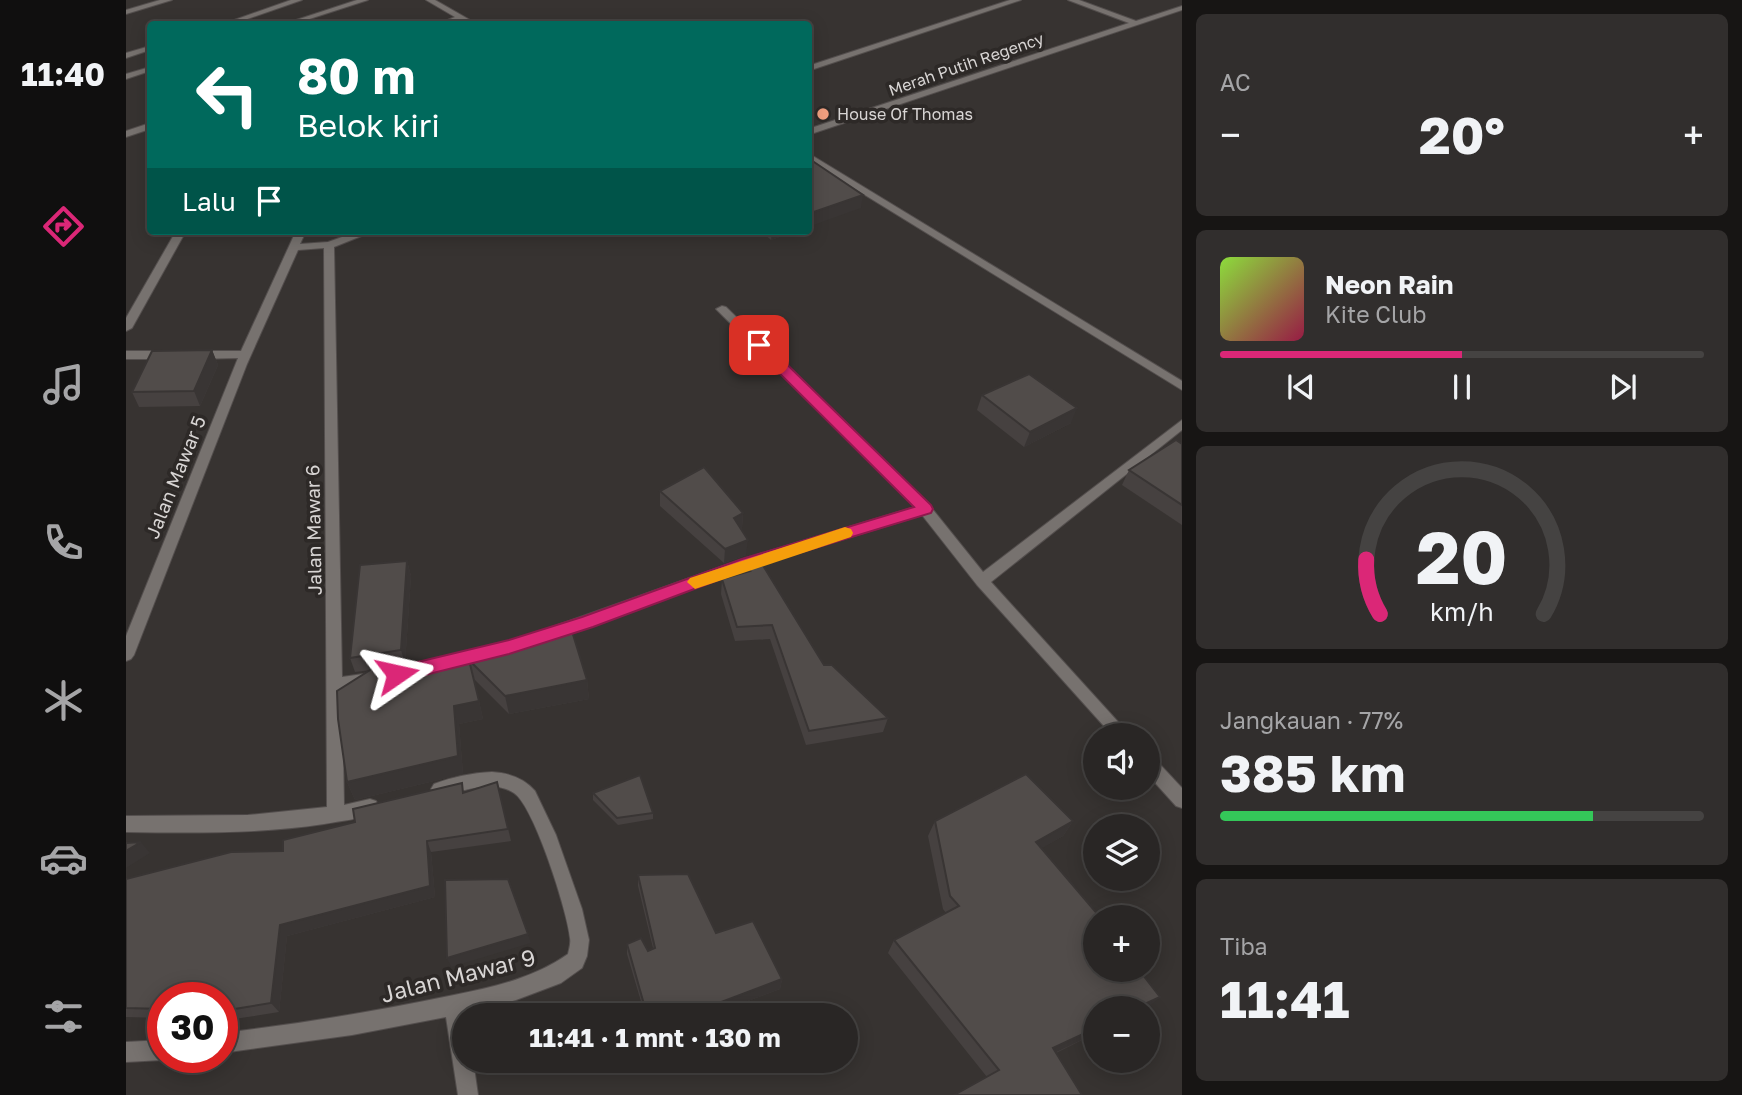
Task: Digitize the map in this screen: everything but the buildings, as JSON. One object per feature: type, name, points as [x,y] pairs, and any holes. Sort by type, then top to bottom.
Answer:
[{"type":"street","points":[[126,12],[168,0]]},
{"type":"street","points":[[236,21],[298,0]]},
{"type":"street","points":[[298,21],[364,0]]},
{"type":"street","points":[[430,0],[468,21]]},
{"type":"street","points":[[812,68],[1017,0]]},
{"type":"street","points":[[1072,0],[1133,22]]},
{"type":"street","name":"Merah Putih Regency","points":[[812,131],[1133,22],[1182,8]]},
{"type":"street","points":[[450,21],[462,17]]},
{"type":"street","points":[[126,56],[147,49]]},
{"type":"street","points":[[126,77],[147,70]]},
{"type":"street","points":[[126,134],[147,127]]},
{"type":"street","points":[[812,158],[1182,386]]},
{"type":"street","points":[[126,328],[179,235]]},
{"type":"street","name":"Jalan Mawar 5","points":[[126,655],[247,354],[300,235]]},
{"type":"street","points":[[295,247],[330,245],[358,235]]},
{"type":"street","name":"Jalan Mawar 6","points":[[330,245],[336,815]]},
{"type":"street","points":[[722,309],[925,509],[982,581],[1111,723]]},
{"type":"street","points":[[126,355],[247,354]]},
{"type":"street","points":[[982,581],[1182,424]]},
{"type":"street","points":[[535,639],[748,563],[925,509]]},
{"type":"street","points":[[334,685],[382,677]]},
{"type":"street","points":[[1160,776],[1182,800]]},
{"type":"street","name":"Jalan Mawar 9","points":[[423,793],[492,778],[524,789],[539,812],[580,941],[576,960],[560,974],[461,1003]]},
{"type":"street","points":[[126,824],[225,826],[280,823],[336,815],[386,803]]},
{"type":"street","name":"Jalan Mawar 9","points":[[238,1041],[292,1035],[452,1005]]},
{"type":"street","points":[[126,1052],[147,1050]]},
{"type":"street","points":[[465,1073],[468,1095]]},
{"type":"slow traffic","points":[[695,582],[845,533]]},
{"type":"place","name":"House Of Thomas","points":[[823,114]]},
{"type":"route","points":[[397,674],[483,655],[587,623],[748,563],[925,509],[759,345]]}]
